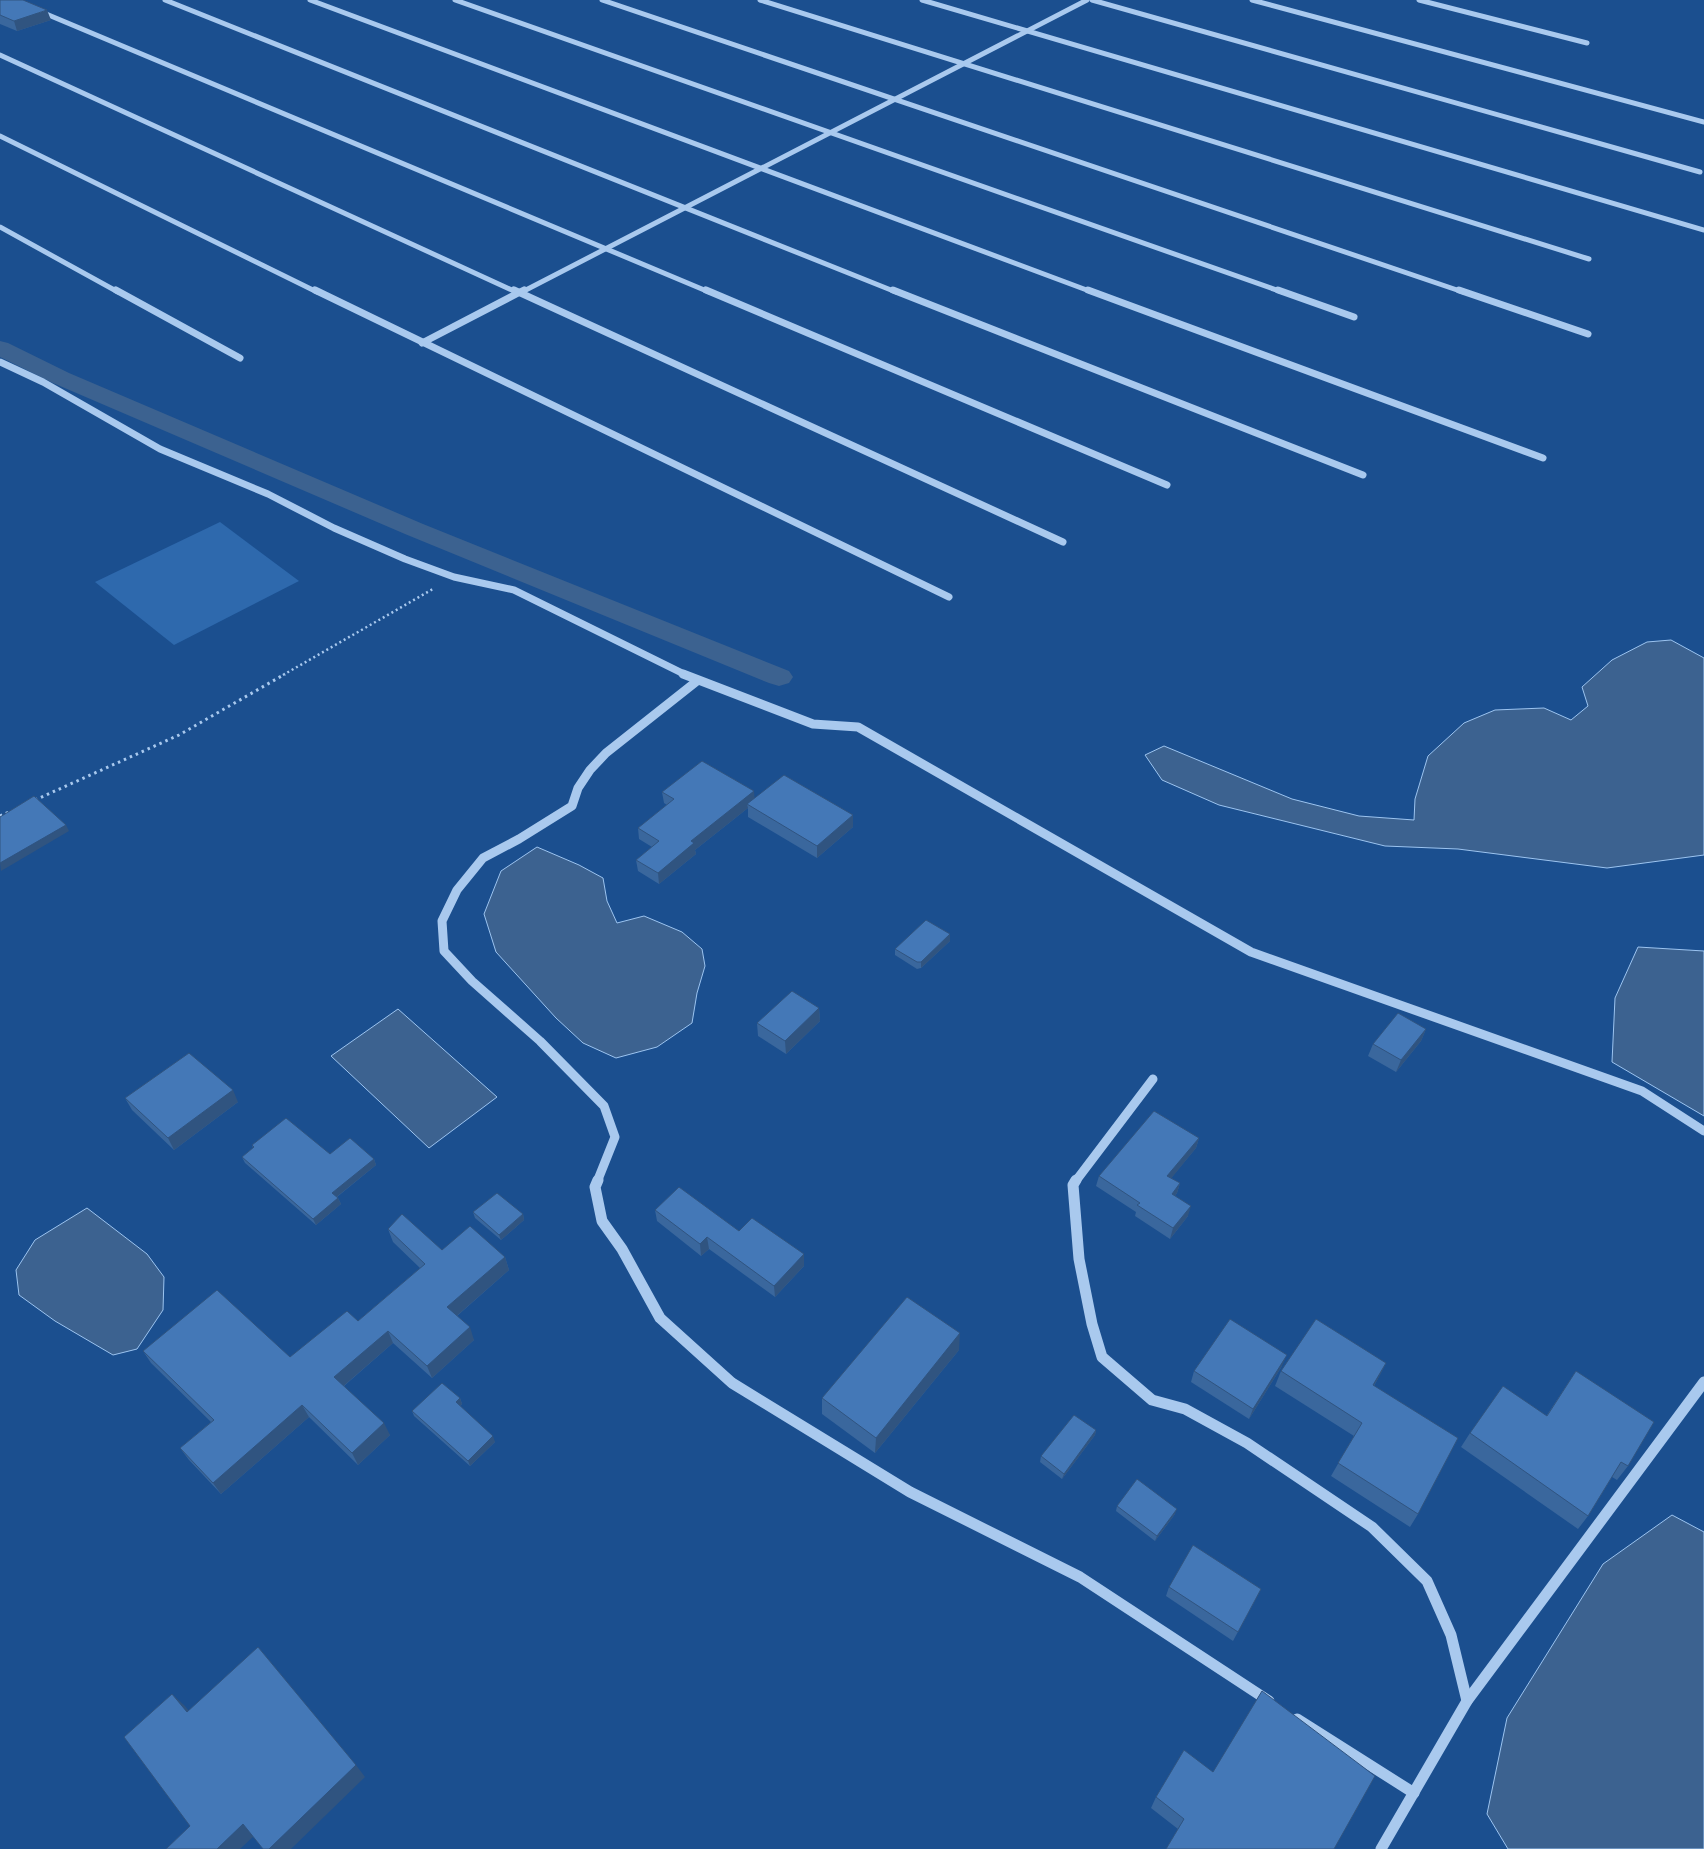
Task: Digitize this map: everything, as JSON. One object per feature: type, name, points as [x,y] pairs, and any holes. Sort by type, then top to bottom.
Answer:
[{"type":"street","points":[[165,0],[683,208],[1362,475]]},
{"type":"street","points":[[310,0],[1543,458]]},
{"type":"street","points":[[455,0],[1354,318]]},
{"type":"street","points":[[602,0],[1588,334]]},
{"type":"street","points":[[760,0],[1589,259]]},
{"type":"street","points":[[922,0],[1704,230]]},
{"type":"street","points":[[422,342],[1087,0]]},
{"type":"street","points":[[1092,0],[1700,172]]},
{"type":"street","points":[[1252,0],[1704,122]]},
{"type":"street","points":[[1419,0],[1587,43]]},
{"type":"street","points":[[32,8],[1167,485]]},
{"type":"street","points":[[0,55],[1063,542]]},
{"type":"street","points":[[0,136],[949,597]]},
{"type":"street","points":[[0,227],[240,358]]},
{"type":"street","points":[[0,362],[43,382],[105,420],[160,449],[268,494],[370,543],[454,577],[514,590],[697,681],[813,724],[858,727],[1251,952],[1642,1092],[1704,1131]]},
{"type":"street","points":[[697,681],[622,739],[591,767],[574,794],[572,806],[519,839],[483,858],[457,890],[442,921],[444,951],[472,981],[540,1041],[604,1106],[615,1137],[595,1187],[602,1221],[622,1249],[660,1318],[732,1383],[910,1492],[1080,1577],[1185,1648],[1275,1705]]},
{"type":"street","points":[[1153,1079],[1074,1185],[1079,1259],[1092,1324],[1102,1357],[1152,1400],[1185,1409],[1247,1443],[1372,1527],[1427,1581],[1451,1634],[1467,1701]]},
{"type":"street","points":[[1381,1849],[1467,1701],[1704,1382]]},
{"type":"street","points":[[1292,1715],[1414,1793]]},
{"type":"path","points":[[30,802],[179,735],[454,577]]},
{"type":"path","points":[[0,816],[12,810]]},
{"type":"shaded area","points":[[220,522],[299,581],[174,645],[95,582]]},
{"type":"shaded area","points":[[1671,640],[1704,658],[1704,855],[1607,868],[1458,849],[1385,846],[1219,805],[1162,780],[1145,755],[1164,746],[1292,799],[1359,816],[1414,820],[1415,799],[1428,756],[1464,723],[1495,710],[1544,708],[1571,720],[1588,706],[1582,687],[1612,660],[1647,642]]},
{"type":"shaded area","points":[[537,847],[579,865],[603,878],[607,901],[617,923],[644,916],[682,932],[702,949],[705,966],[697,993],[692,1023],[657,1047],[616,1058],[583,1043],[556,1018],[496,952],[484,914],[501,871]]},
{"type":"shaded area","points":[[1638,947],[1704,951],[1704,1116],[1612,1062],[1615,998]]},
{"type":"shaded area","points":[[398,1009],[497,1097],[429,1148],[331,1056]]},
{"type":"shaded area","points":[[87,1208],[147,1254],[164,1277],[163,1310],[137,1349],[113,1355],[55,1321],[19,1295],[16,1270],[35,1240]]},
{"type":"shaded area","points":[[1672,1515],[1704,1532],[1704,1849],[1508,1849],[1487,1814],[1507,1718],[1603,1564]]},
{"type":"building","points":[[0,0],[23,0],[47,10],[14,21],[0,15]]},
{"type":"building","points":[[702,761],[754,791],[691,841],[694,843],[658,873],[636,860],[659,841],[638,828],[674,799],[662,792]]},
{"type":"building","points":[[784,775],[853,815],[817,846],[747,804]]},
{"type":"building","points":[[34,796],[66,825],[0,863],[0,817]]},
{"type":"building","points":[[926,920],[950,934],[921,962],[917,962],[895,949]]},
{"type":"building","points":[[792,991],[819,1008],[785,1041],[757,1023]]},
{"type":"building","points":[[1398,1013],[1426,1029],[1401,1060],[1373,1044]]},
{"type":"building","points":[[189,1053],[233,1090],[168,1138],[125,1098]]},
{"type":"building","points":[[1154,1111],[1199,1138],[1167,1176],[1180,1183],[1172,1194],[1191,1206],[1173,1228],[1137,1205],[1140,1203],[1099,1176]]},
{"type":"building","points":[[286,1118],[330,1154],[350,1138],[374,1159],[332,1193],[338,1198],[313,1219],[242,1157],[254,1147],[252,1145]]},
{"type":"building","points":[[679,1187],[739,1231],[752,1218],[804,1254],[774,1286],[707,1237],[700,1244],[655,1210]]},
{"type":"building","points":[[497,1193],[523,1214],[499,1235],[473,1212]]},
{"type":"building","points":[[402,1214],[442,1250],[470,1226],[505,1257],[447,1307],[470,1327],[427,1366],[388,1331],[334,1377],[384,1423],[352,1453],[302,1405],[213,1483],[180,1448],[214,1420],[143,1351],[217,1290],[290,1357],[347,1311],[358,1321],[425,1264],[388,1229]]},
{"type":"building","points":[[907,1297],[960,1333],[876,1438],[822,1398]]},
{"type":"building","points":[[1230,1319],[1287,1355],[1253,1409],[1194,1371]]},
{"type":"building","points":[[1316,1319],[1386,1363],[1373,1385],[1458,1438],[1418,1514],[1338,1463],[1362,1423],[1281,1371]]},
{"type":"building","points":[[1576,1371],[1654,1422],[1628,1466],[1621,1462],[1588,1516],[1470,1433],[1503,1386],[1547,1416]]},
{"type":"building","points":[[442,1383],[460,1398],[456,1402],[493,1436],[468,1461],[412,1411]]},
{"type":"building","points":[[1074,1415],[1096,1430],[1064,1474],[1041,1456]]},
{"type":"building","points":[[1137,1479],[1177,1509],[1157,1536],[1117,1506]]},
{"type":"building","points":[[1193,1545],[1261,1589],[1238,1632],[1169,1587]]},
{"type":"building","points":[[258,1647],[356,1765],[269,1849],[263,1849],[243,1824],[217,1849],[166,1849],[190,1826],[124,1737],[172,1694],[187,1712]]},
{"type":"building","points":[[1262,1691],[1375,1776],[1334,1849],[1166,1849],[1184,1819],[1156,1797],[1184,1750],[1213,1772]]},
{"type":"waterway","points":[[0,348],[61,378],[414,529],[779,677]]}]
